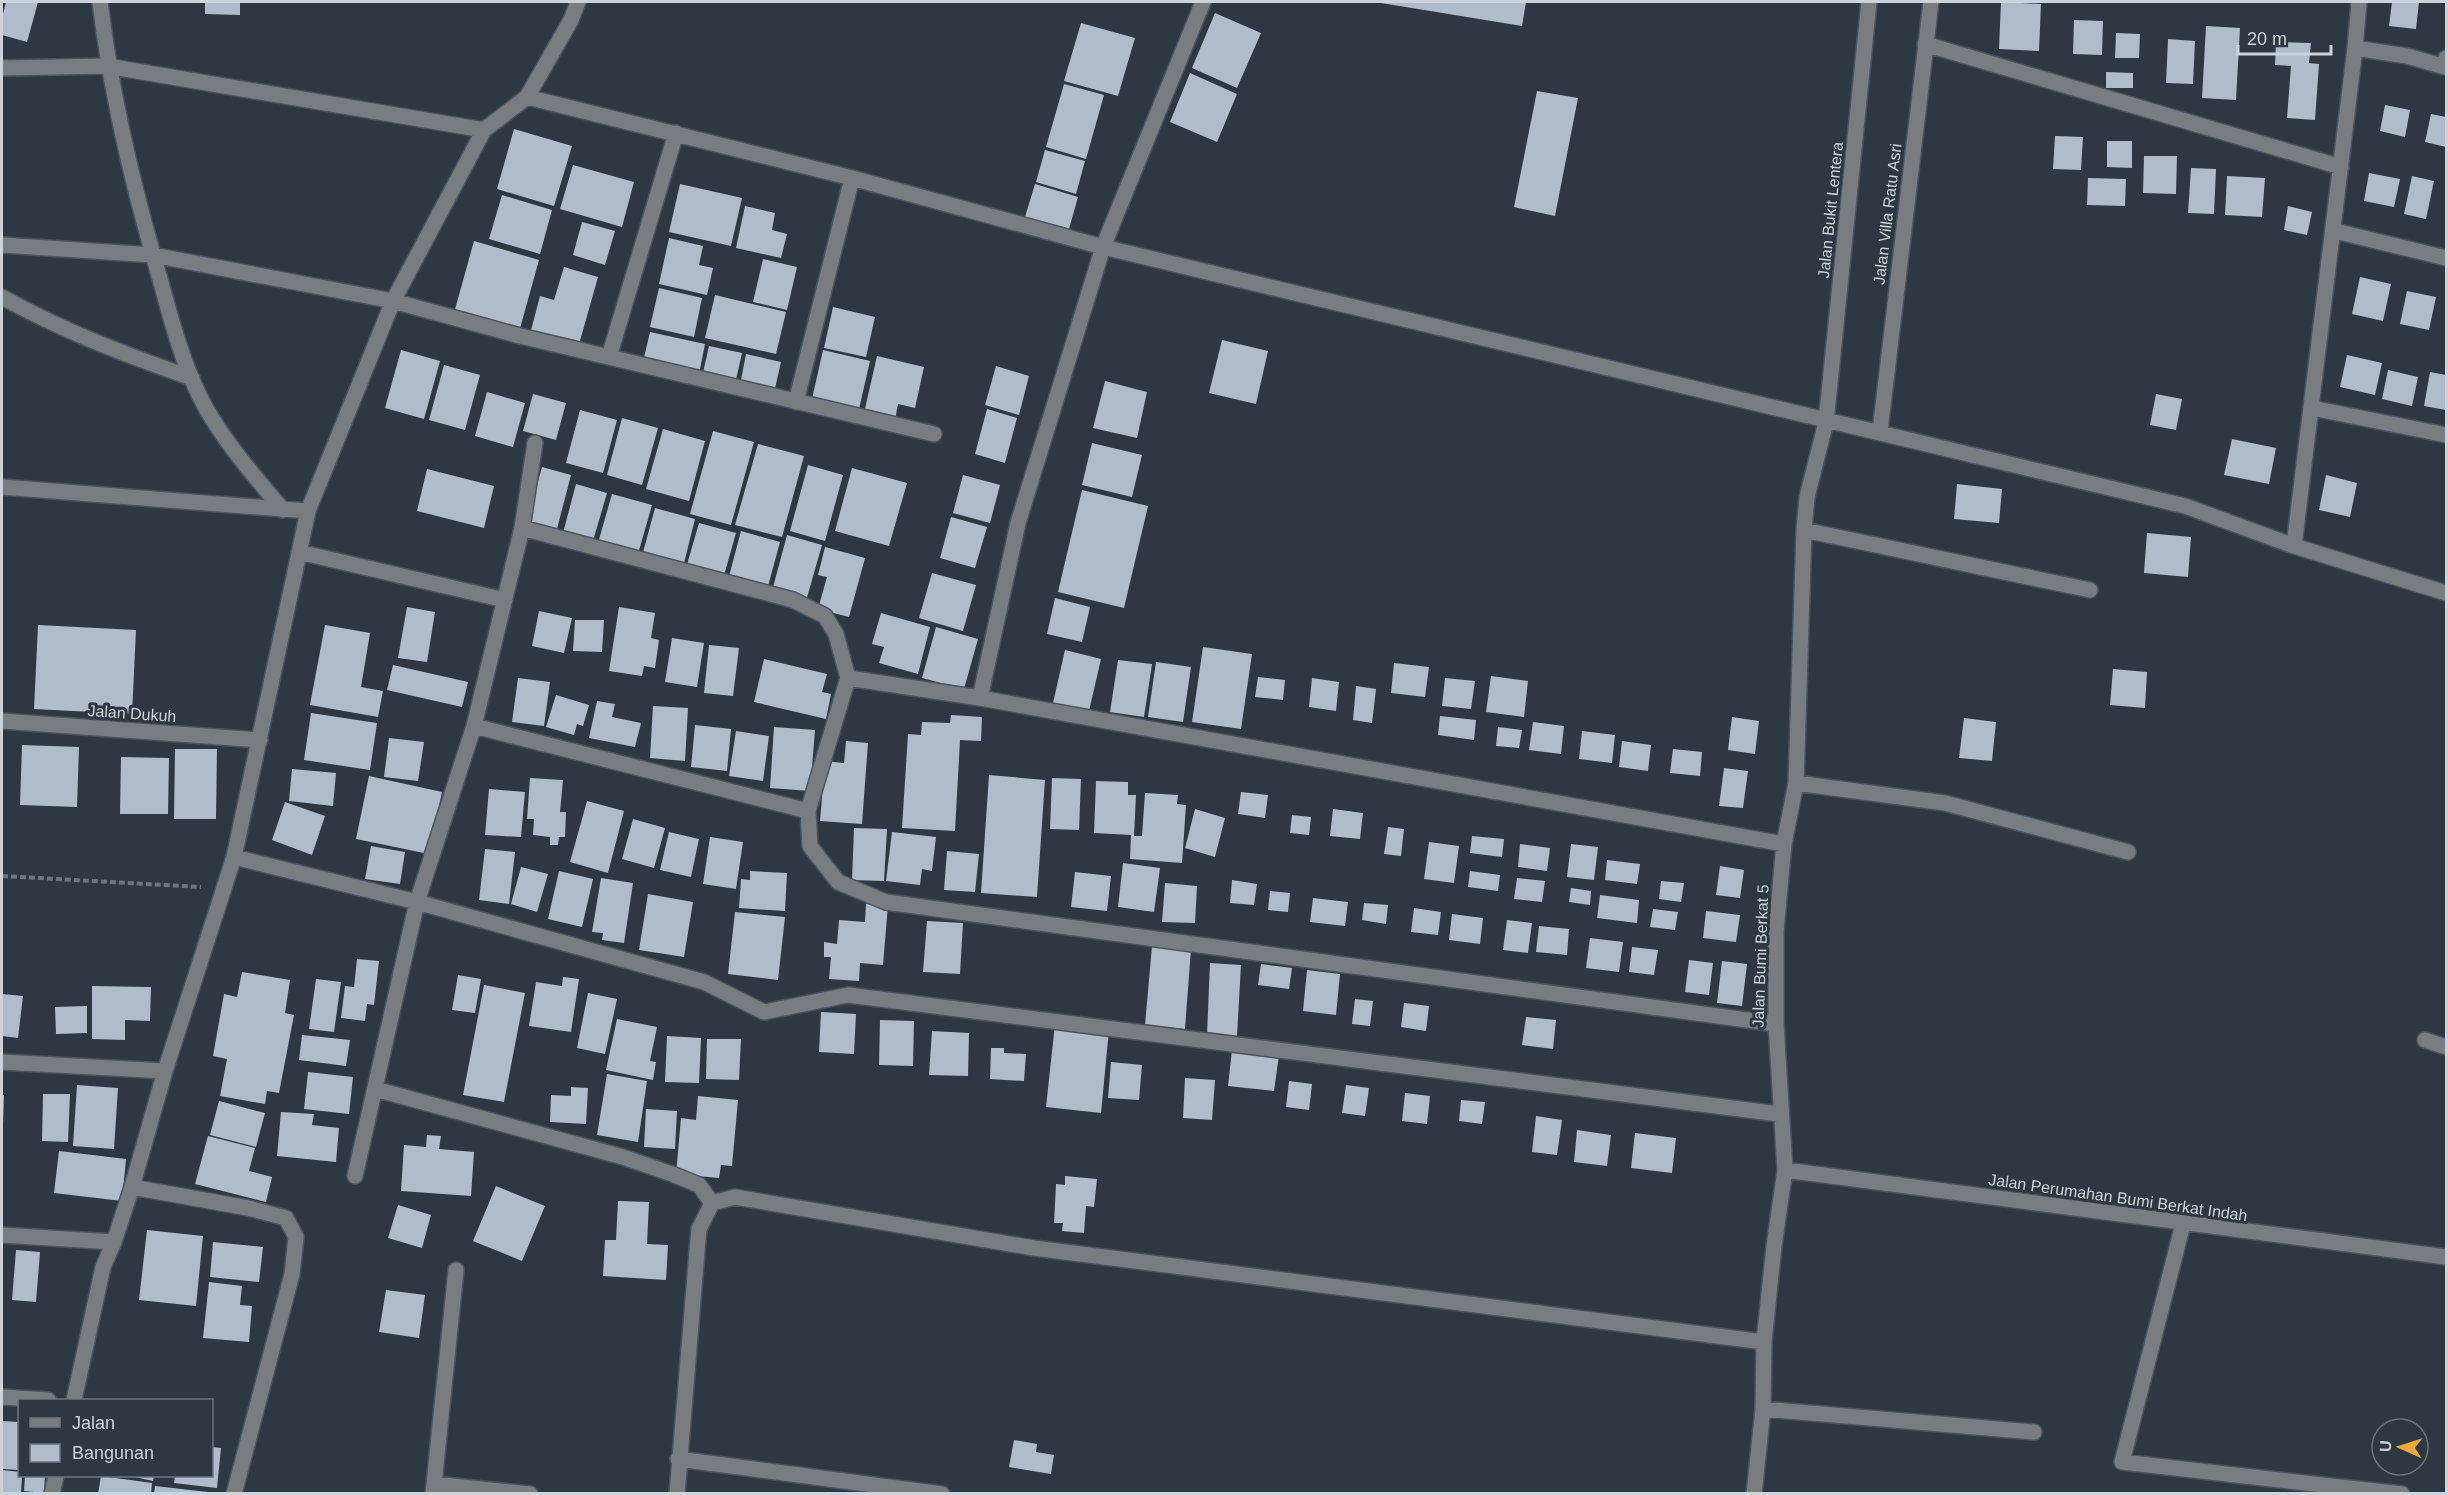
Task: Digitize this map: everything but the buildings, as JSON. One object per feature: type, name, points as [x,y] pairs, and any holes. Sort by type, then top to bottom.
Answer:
[{"type":"street","points":[[100,2],[107,66],[153,255],[178,342],[200,398],[247,467],[283,510]]},
{"type":"street","points":[[74,1399],[103,1267],[114,1242],[132,1186],[165,1071],[234,857],[308,511],[393,301],[484,130],[527,97],[571,20],[578,2]]},
{"type":"street","points":[[980,698],[1018,523],[1103,247],[1203,2]]},
{"type":"street","name":"Jalan Bukit Lentera","points":[[1827,422],[1869,2]]},
{"type":"street","name":"Jalan Villa Ratu Asri","points":[[1880,432],[1930,2]]},
{"type":"street","points":[[2294,546],[2335,231],[2359,2]]},
{"type":"street","points":[[1926,44],[2341,167]]},
{"type":"street","points":[[2355,48],[2446,64]]},
{"type":"street","points":[[2,68],[107,66],[484,130]]},
{"type":"street","points":[[527,97],[852,178],[1103,247],[2185,506],[2294,546],[2446,593]]},
{"type":"street","points":[[609,357],[676,133]]},
{"type":"street","points":[[796,402],[852,178]]},
{"type":"street","points":[[2335,231],[2446,258]]},
{"type":"street","points":[[2,244],[153,255],[393,301],[520,336],[934,434]]},
{"type":"street","points":[[2,297],[37,317],[106,348],[192,378]]},
{"type":"street","points":[[2312,408],[2446,435]]},
{"type":"street","name":"Jalan Bumi Berkat 5","points":[[1754,1494],[1763,1409],[1764,1342],[1785,1170],[1779,1114],[1776,931],[1784,844],[1796,783],[1807,498],[1827,422]]},
{"type":"street","points":[[355,1176],[417,902],[474,726],[505,600],[522,528],[535,443]]},
{"type":"street","points":[[2,487],[308,511]]},
{"type":"street","points":[[522,528],[793,600],[825,616],[836,634],[848,678],[808,811],[810,846],[838,882],[886,902],[1776,1024]]},
{"type":"street","points":[[1804,530],[2090,590]]},
{"type":"street","points":[[299,552],[505,600]]},
{"type":"street","points":[[848,678],[980,698],[1784,844]]},
{"type":"street","name":"Jalan Dukuh","points":[[2,721],[260,740]]},
{"type":"street","points":[[474,726],[808,811]]},
{"type":"street","points":[[1796,783],[1945,802],[2128,852]]},
{"type":"street","points":[[234,857],[417,902],[704,982],[764,1012],[848,994],[1779,1114]]},
{"type":"street","points":[[2425,1040],[2446,1047]]},
{"type":"street","points":[[2,1062],[165,1071]]},
{"type":"street","points":[[375,1089],[633,1161],[699,1185],[712,1203]]},
{"type":"street","name":"Jalan Perumahan Bumi Berkat Indah","points":[[1785,1170],[2446,1257]]},
{"type":"street","points":[[132,1186],[248,1208],[286,1218],[296,1237],[292,1274],[234,1494]]},
{"type":"street","points":[[677,1494],[678,1459],[699,1229],[712,1203],[735,1197],[1034,1248],[1764,1342]]},
{"type":"street","points":[[2183,1224],[2122,1462],[2402,1494]]},
{"type":"street","points":[[2,1235],[114,1242]]},
{"type":"street","points":[[456,1270],[433,1489],[530,1494]]},
{"type":"street","points":[[2,1397],[25,1399]]},
{"type":"street","points":[[1763,1409],[2034,1431]]},
{"type":"street","points":[[678,1459],[942,1494]]},
{"type":"street","points":[[52,1494],[56,1477]]},
{"type":"path","points":[[2,876],[223,888]]}]
